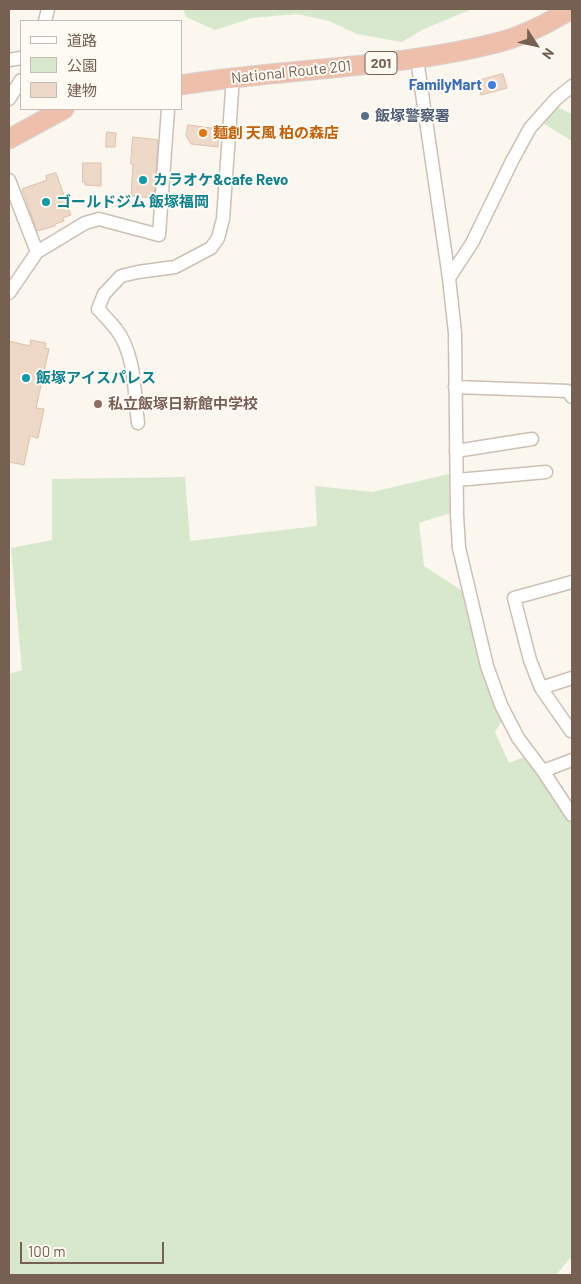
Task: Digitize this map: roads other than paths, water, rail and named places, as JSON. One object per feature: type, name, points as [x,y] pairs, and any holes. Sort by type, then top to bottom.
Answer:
[{"type":"highway","name":"National Route 201","points":[[182,85],[233,77],[417,59],[501,41],[541,26],[572,9]]},
{"type":"highway","points":[[9,139],[62,110]]},
{"type":"street","points":[[417,59],[450,278],[455,333],[456,480],[459,548],[487,666],[501,705],[518,738],[543,771],[572,815]]},
{"type":"street","points":[[138,423],[128,353],[117,330],[98,309],[104,294],[121,276],[175,268],[211,248],[218,238],[223,219],[233,77]]},
{"type":"street","points":[[9,99],[20,82]]},
{"type":"street","points":[[450,278],[472,243],[530,128],[556,99],[572,86]]},
{"type":"street","points":[[9,293],[37,252],[85,222],[99,219],[158,235],[168,110]]},
{"type":"street","points":[[9,180],[37,252]]},
{"type":"street","points":[[456,388],[568,391],[572,397]]},
{"type":"street","points":[[456,451],[532,439]]},
{"type":"street","points":[[456,480],[546,472]]},
{"type":"street","points":[[572,582],[514,598],[530,660],[541,688],[572,731]]},
{"type":"street","points":[[541,688],[572,678]]},
{"type":"street","points":[[543,771],[572,760]]},
{"type":"place","name":"FamilyMart","points":[[492,85]]},
{"type":"place","name":"飯塚警察署","points":[[365,116]]},
{"type":"place","name":"麺創 天風 柏の森店","points":[[203,133]]},
{"type":"place","name":"カラオケ&cafe Revo","points":[[143,180]]},
{"type":"place","name":"ゴールドジム 飯塚福岡","points":[[46,202]]},
{"type":"place","name":"飯塚アイスパレス","points":[[26,378]]},
{"type":"place","name":"私立飯塚日新館中学校","points":[[98,404]]}]
